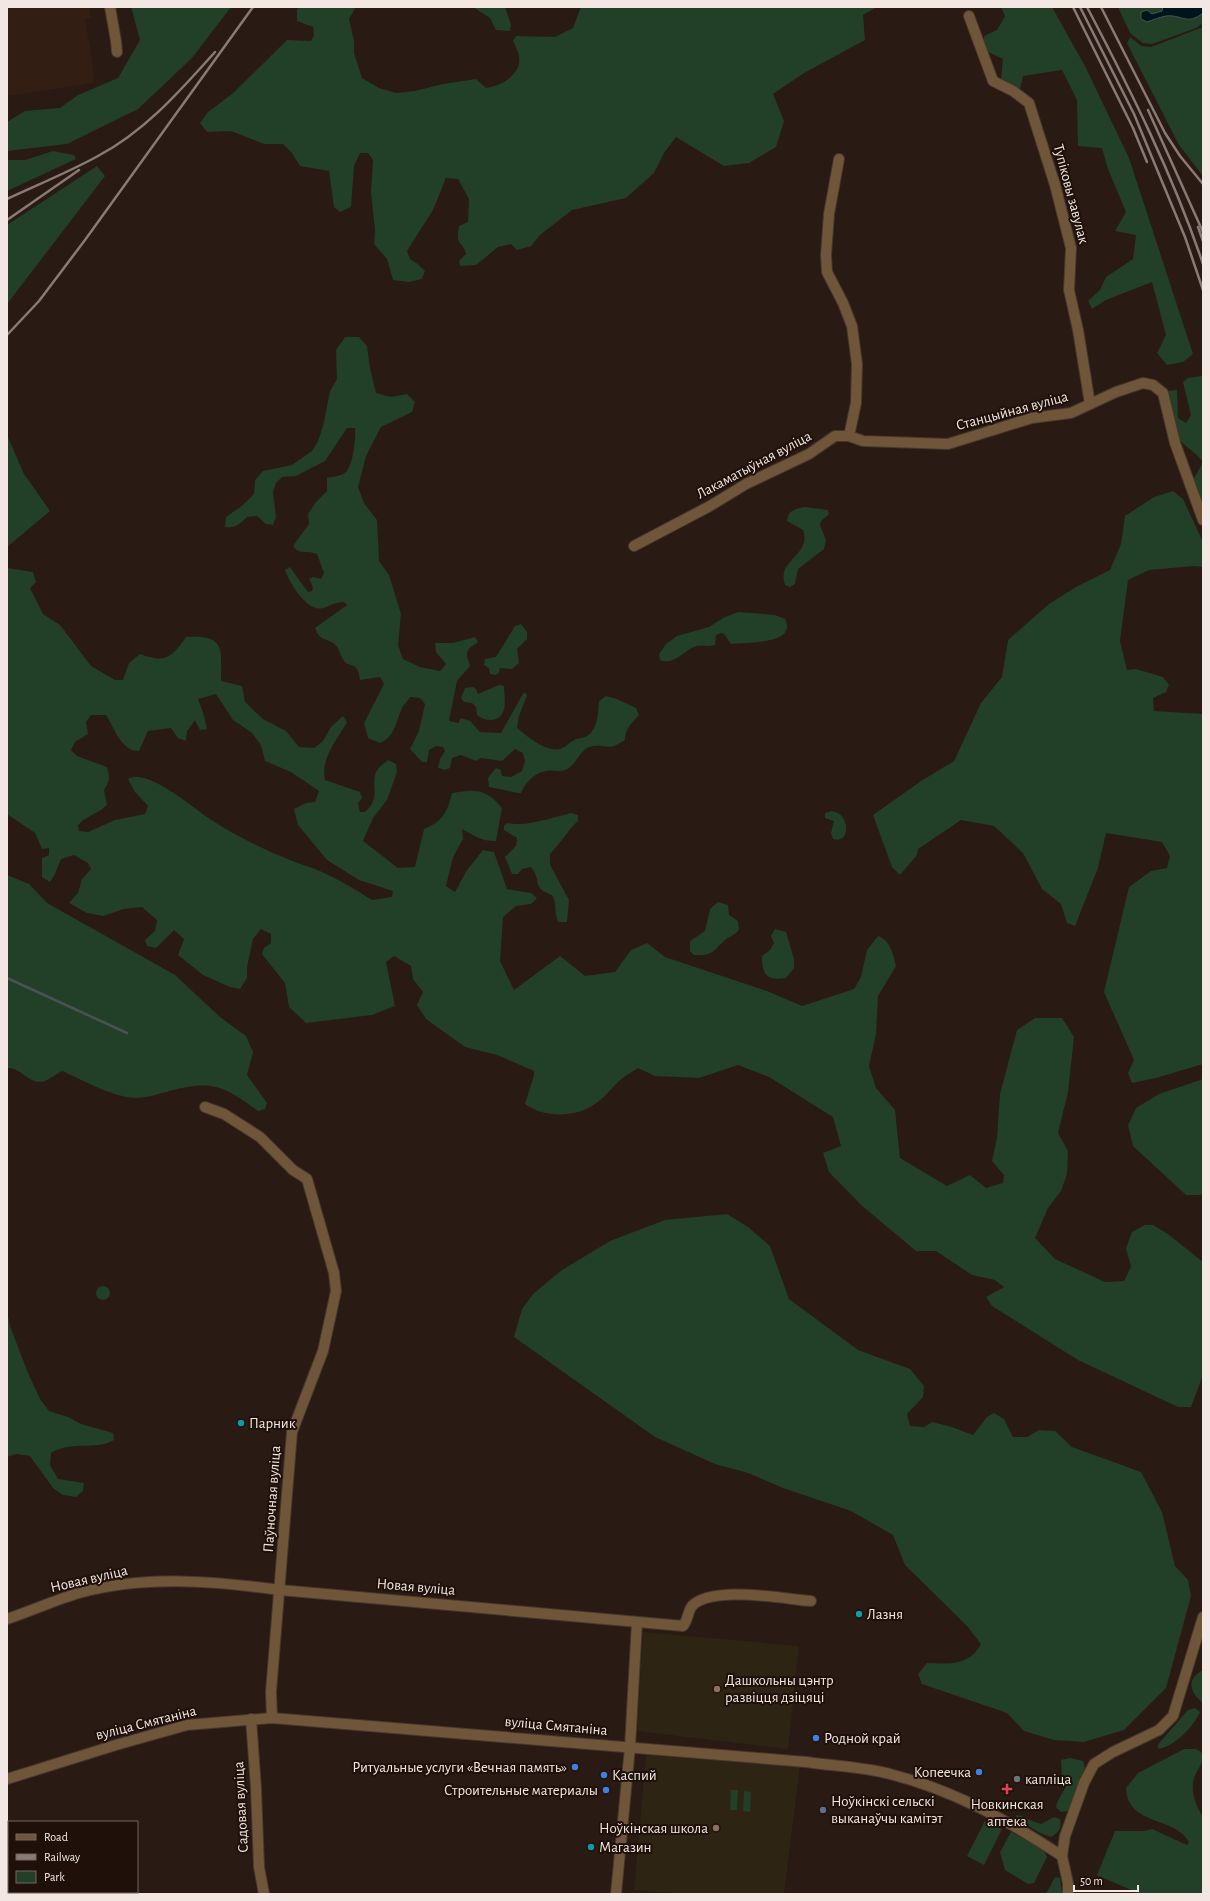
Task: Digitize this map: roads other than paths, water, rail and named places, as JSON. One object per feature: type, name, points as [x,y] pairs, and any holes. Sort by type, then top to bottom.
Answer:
[{"type":"street","points":[[110,7],[117,52]]},
{"type":"street","name":"Тупіковы завулак","points":[[969,16],[993,81],[1013,90],[1029,103],[1056,185],[1071,248],[1069,290],[1078,330],[1090,404]]},
{"type":"street","points":[[839,159],[829,214],[826,256],[827,272],[843,303],[852,326],[857,364],[856,403],[849,436]]},
{"type":"street","name":"Станцыйная вуліца","points":[[849,436],[863,441],[948,444],[1032,418],[1071,413],[1116,392],[1143,384],[1153,385],[1163,393],[1175,443],[1203,520]]},
{"type":"street","name":"Лакаматыўная вуліца","points":[[634,546],[710,506],[746,484],[809,454],[835,436],[849,436]]},
{"type":"street","name":"Паўночная вуліца","points":[[204,1107],[224,1114],[260,1137],[294,1170],[307,1179],[334,1273],[336,1291],[323,1351],[292,1432],[271,1692],[272,1718]]},
{"type":"street","name":"Новая вуліца","points":[[7,1619],[80,1593],[149,1581],[236,1584],[280,1590],[683,1626],[688,1621],[691,1607],[702,1600],[732,1594],[811,1601]]},
{"type":"street","points":[[1068,1894],[1068,1884],[1062,1856],[1065,1836],[1084,1783],[1094,1764],[1113,1752],[1159,1730],[1173,1716],[1203,1617]]},
{"type":"street","points":[[616,1894],[630,1748],[637,1622]]},
{"type":"street","name":"вуліца Смятаніна","points":[[7,1779],[187,1725],[272,1718],[806,1762],[889,1774],[936,1788],[990,1813],[1011,1823],[1062,1856]]},
{"type":"street","name":"Садовая вуліца","points":[[251,1719],[256,1788],[259,1867],[264,1894]]},
{"type":"water","points":[[1163,7],[1203,7],[1203,13],[1193,19],[1164,16],[1147,22],[1141,19],[1141,12],[1147,10],[1152,14],[1162,11]]},
{"type":"waterway","points":[[7,978],[127,1033]]},
{"type":"railway","points":[[7,335],[39,301],[85,240],[253,7]]},
{"type":"railway","points":[[1073,7],[1133,128],[1147,162]]},
{"type":"railway","points":[[1080,7],[1134,114],[1185,237],[1203,290]]},
{"type":"railway","points":[[1087,7],[1165,166],[1203,264]]},
{"type":"railway","points":[[1101,7],[1165,133],[1180,156],[1203,184]]},
{"type":"railway","points":[[7,199],[87,162],[131,135],[161,109],[215,52]]},
{"type":"railway","points":[[1148,110],[1203,232]]},
{"type":"railway","points":[[7,220],[79,170]]},
{"type":"railway","points":[[1198,227],[1203,241]]},
{"type":"place","name":"Парник","points":[[241,1423]]},
{"type":"place","name":"Лазня","points":[[859,1614]]},
{"type":"place","name":"Дашкольны цэнтр развіцця дзіцяці","points":[[717,1689]]},
{"type":"place","name":"Родной край","points":[[816,1738]]},
{"type":"place","name":"Ритуальные услуги «Вечная память»","points":[[575,1767]]},
{"type":"place","name":"Копеечка","points":[[979,1772]]},
{"type":"place","name":"Каспий","points":[[604,1775]]},
{"type":"place","name":"капліца","points":[[1017,1779]]},
{"type":"place","name":"Новкинская аптека","points":[[1007,1789]]},
{"type":"place","name":"Строительные материалы","points":[[606,1790]]},
{"type":"place","name":"Ноўкінскі сельскі выканаўчы камітэт","points":[[823,1810]]},
{"type":"place","name":"Ноўкінская школа","points":[[716,1828]]},
{"type":"place","name":"Магазин","points":[[591,1847]]}]
